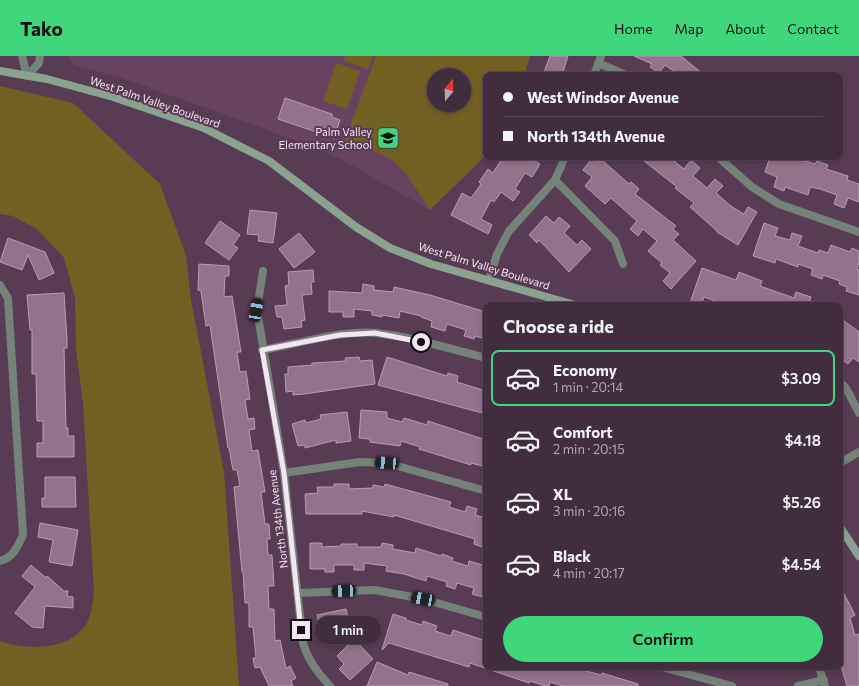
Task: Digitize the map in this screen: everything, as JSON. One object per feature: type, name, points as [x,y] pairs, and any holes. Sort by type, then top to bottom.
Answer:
[{"type":"street","points":[[22,56],[27,76],[39,63],[40,56]]},
{"type":"street","points":[[595,72],[600,60],[621,72]]},
{"type":"street","name":"West Palm Valley Boulevard","points":[[0,71],[47,79],[113,97],[204,128],[269,161],[356,227],[390,248],[431,264],[565,302]]},
{"type":"street","points":[[489,280],[497,254],[509,231],[555,180],[564,160]]},
{"type":"street","points":[[721,160],[752,187],[779,204],[859,232]]},
{"type":"street","points":[[555,180],[615,241],[623,264]]},
{"type":"street","name":"North 134th Avenue","points":[[263,271],[256,310],[284,473],[303,643],[307,656],[316,672],[330,686]]},
{"type":"street","points":[[0,285],[8,298],[22,535],[17,548],[5,560],[0,561]]},
{"type":"street","points":[[262,350],[340,335],[375,333],[408,338],[483,357]]},
{"type":"street","points":[[843,385],[859,413]]},
{"type":"street","points":[[843,461],[859,452]]},
{"type":"street","points":[[284,473],[360,462],[387,463],[483,490]]},
{"type":"street","points":[[843,532],[859,556]]},
{"type":"street","points":[[297,593],[375,590],[423,599],[483,616]]},
{"type":"street","points":[[673,670],[732,686]]},
{"type":"street","points":[[798,686],[824,683],[820,670]]},
{"type":"shaded area","name":"Palm Valley Elementary School","points":[[69,56],[530,56],[525,72],[483,72],[483,158],[430,210],[339,158],[260,127],[119,77],[72,64]]},
{"type":"shaded area","points":[[345,56],[373,56],[368,69],[344,61]]},
{"type":"shaded area","points":[[376,56],[530,56],[525,72],[483,72],[483,158],[430,210],[412,181],[398,165],[380,154],[368,150],[343,146]]},
{"type":"shaded area","points":[[336,63],[360,71],[347,109],[323,101]]},
{"type":"shaded area","points":[[0,86],[73,103],[160,184],[186,256],[191,300],[224,472],[239,686],[0,686],[0,641],[11,644],[37,647],[62,643],[82,630],[89,619],[94,592],[83,402],[76,351],[75,298],[64,258],[37,229],[13,216],[0,214]]},
{"type":"building","points":[[550,56],[568,56],[563,72],[544,72]]},
{"type":"building","points":[[634,56],[681,56],[700,72],[675,72],[665,65],[660,72],[658,72],[650,67],[652,64]]},
{"type":"building","points":[[285,98],[332,114],[332,117],[340,120],[334,138],[278,119]]},
{"type":"building","points":[[501,160],[533,160],[540,164],[532,177],[525,173],[515,189],[520,192],[513,201],[501,192],[494,202],[491,200],[481,219],[492,225],[488,234],[451,215],[462,193],[471,198],[481,184],[479,182],[488,169],[493,173]]},
{"type":"building","points":[[591,160],[597,160],[600,162],[602,160],[629,184],[631,182],[639,189],[635,194],[676,226],[673,229],[679,234],[673,240],[696,261],[671,289],[663,281],[670,273],[660,265],[662,263],[648,251],[657,241],[643,229],[638,236],[630,229],[637,221],[611,198],[605,204],[585,186],[592,177],[583,170]]},
{"type":"building","points":[[643,160],[673,160],[684,169],[691,160],[700,168],[693,176],[707,188],[715,179],[723,186],[716,193],[732,207],[744,214],[748,207],[757,212],[738,245],[717,232],[690,207],[694,203],[675,188],[677,187]]},
{"type":"building","points":[[769,160],[802,160],[815,164],[817,161],[828,165],[826,169],[848,176],[847,180],[859,184],[859,202],[848,198],[844,208],[834,204],[837,195],[820,189],[810,187],[808,195],[785,187],[784,191],[774,187],[777,177],[765,172]]},
{"type":"building","points":[[250,210],[277,213],[273,243],[258,241],[259,235],[247,234]]},
{"type":"building","points":[[546,216],[554,223],[559,217],[570,226],[564,233],[577,245],[582,240],[591,249],[569,272],[539,240],[537,243],[529,235]]},
{"type":"building","points":[[220,221],[240,235],[233,245],[238,248],[229,260],[205,243]]},
{"type":"building","points":[[764,223],[778,228],[775,236],[790,240],[792,233],[802,236],[798,246],[818,253],[819,250],[828,253],[831,245],[850,252],[852,248],[859,251],[859,262],[857,269],[859,270],[859,295],[846,291],[847,287],[839,284],[840,281],[823,275],[822,279],[811,275],[813,269],[798,264],[798,267],[776,259],[775,263],[753,256]]},
{"type":"building","points":[[299,233],[315,252],[294,268],[279,249]]},
{"type":"building","points":[[8,238],[45,252],[54,273],[39,280],[28,255],[22,270],[0,262]]},
{"type":"building","points":[[199,264],[229,266],[229,276],[225,276],[224,297],[232,296],[241,352],[237,352],[240,372],[246,371],[250,399],[245,400],[248,419],[254,418],[255,429],[249,430],[252,451],[258,450],[265,492],[261,492],[265,524],[269,524],[270,539],[267,539],[268,555],[272,555],[274,586],[268,586],[269,609],[274,609],[275,641],[280,640],[286,668],[290,666],[296,678],[291,681],[293,686],[269,686],[260,667],[255,668],[253,658],[256,658],[253,627],[249,627],[249,603],[245,603],[234,487],[240,486],[237,470],[233,470],[228,448],[210,325],[206,326],[201,291],[198,290]]},
{"type":"building","points":[[702,268],[736,280],[739,272],[762,281],[760,286],[794,298],[796,292],[811,297],[809,302],[718,302],[704,297],[702,302],[690,302]]},
{"type":"building","points":[[313,270],[314,282],[311,282],[312,294],[302,295],[305,320],[301,321],[302,327],[284,329],[282,317],[277,317],[275,306],[287,305],[285,286],[289,285],[288,272]]},
{"type":"building","points":[[363,284],[374,286],[374,290],[393,292],[394,287],[430,295],[483,311],[483,338],[475,336],[474,339],[464,336],[466,330],[447,324],[445,331],[431,327],[432,321],[421,316],[400,311],[399,318],[372,315],[372,311],[354,309],[354,317],[343,317],[343,312],[329,312],[329,291],[362,293]]},
{"type":"building","points":[[64,293],[67,339],[67,348],[64,348],[66,428],[68,428],[68,436],[74,436],[74,457],[37,457],[37,443],[43,443],[43,421],[37,421],[36,374],[32,374],[32,330],[30,330],[27,295]]},
{"type":"building","points":[[843,320],[859,332],[859,362],[853,358],[848,364],[843,360]]},
{"type":"building","points":[[359,357],[360,361],[372,360],[375,384],[293,395],[293,391],[286,392],[285,374],[288,374],[288,367],[312,365],[312,363],[346,361],[345,358]]},
{"type":"building","points":[[387,357],[447,376],[448,373],[458,376],[457,382],[483,390],[483,413],[378,385]]},
{"type":"building","points":[[361,410],[387,412],[387,418],[402,422],[404,418],[427,425],[428,421],[483,439],[483,466],[471,463],[471,465],[419,449],[420,447],[401,441],[400,446],[370,442],[370,439],[359,438]]},
{"type":"building","points":[[347,412],[351,441],[336,443],[336,440],[305,448],[305,445],[298,446],[292,424],[305,420],[306,423],[321,419],[320,415]]},
{"type":"building","points":[[45,477],[75,477],[76,507],[42,507],[42,498],[45,498]]},
{"type":"building","points":[[334,484],[349,484],[349,489],[373,488],[373,485],[384,487],[385,484],[451,502],[449,507],[465,512],[467,506],[477,509],[475,515],[483,517],[482,547],[474,544],[475,539],[394,515],[394,517],[362,511],[362,514],[306,514],[305,494],[318,493],[317,487],[334,487]]},
{"type":"building","points":[[40,523],[78,530],[72,566],[49,562],[53,540],[38,537]]},
{"type":"building","points":[[310,543],[322,543],[322,547],[341,546],[341,544],[357,544],[357,547],[381,547],[382,543],[393,545],[393,549],[415,553],[416,548],[441,556],[442,554],[453,558],[452,561],[468,566],[469,561],[483,565],[483,597],[472,594],[474,588],[457,583],[455,589],[446,586],[447,582],[427,576],[426,581],[404,574],[386,571],[387,566],[364,563],[364,570],[354,570],[354,565],[334,565],[334,572],[325,572],[325,569],[310,569]]},
{"type":"building","points":[[31,565],[46,578],[47,576],[64,591],[68,591],[67,596],[73,597],[73,608],[45,606],[43,628],[32,627],[15,613],[35,587],[22,576]]},
{"type":"building","points":[[843,592],[855,615],[850,618],[855,635],[859,634],[859,686],[847,686],[842,670]]},
{"type":"building","points":[[346,609],[352,635],[323,641],[317,615]]},
{"type":"building","points":[[393,614],[422,625],[423,621],[437,626],[435,631],[451,636],[453,630],[483,640],[483,667],[470,663],[469,667],[389,643],[382,650]]},
{"type":"building","points":[[354,639],[373,659],[350,680],[339,669],[344,664],[337,656]]},
{"type":"building","points":[[377,662],[408,675],[409,672],[448,684],[448,686],[367,686]]},
{"type":"building","points":[[491,670],[586,670],[601,675],[602,673],[638,684],[638,686],[563,686],[550,682],[549,686],[546,686],[530,681],[529,683]]},
{"type":"place","name":"Palm Valley Elementary School","points":[[388,138]]},
{"type":"route","points":[[301,630],[284,473],[262,350],[340,335],[375,333],[408,338],[421,342]]}]
